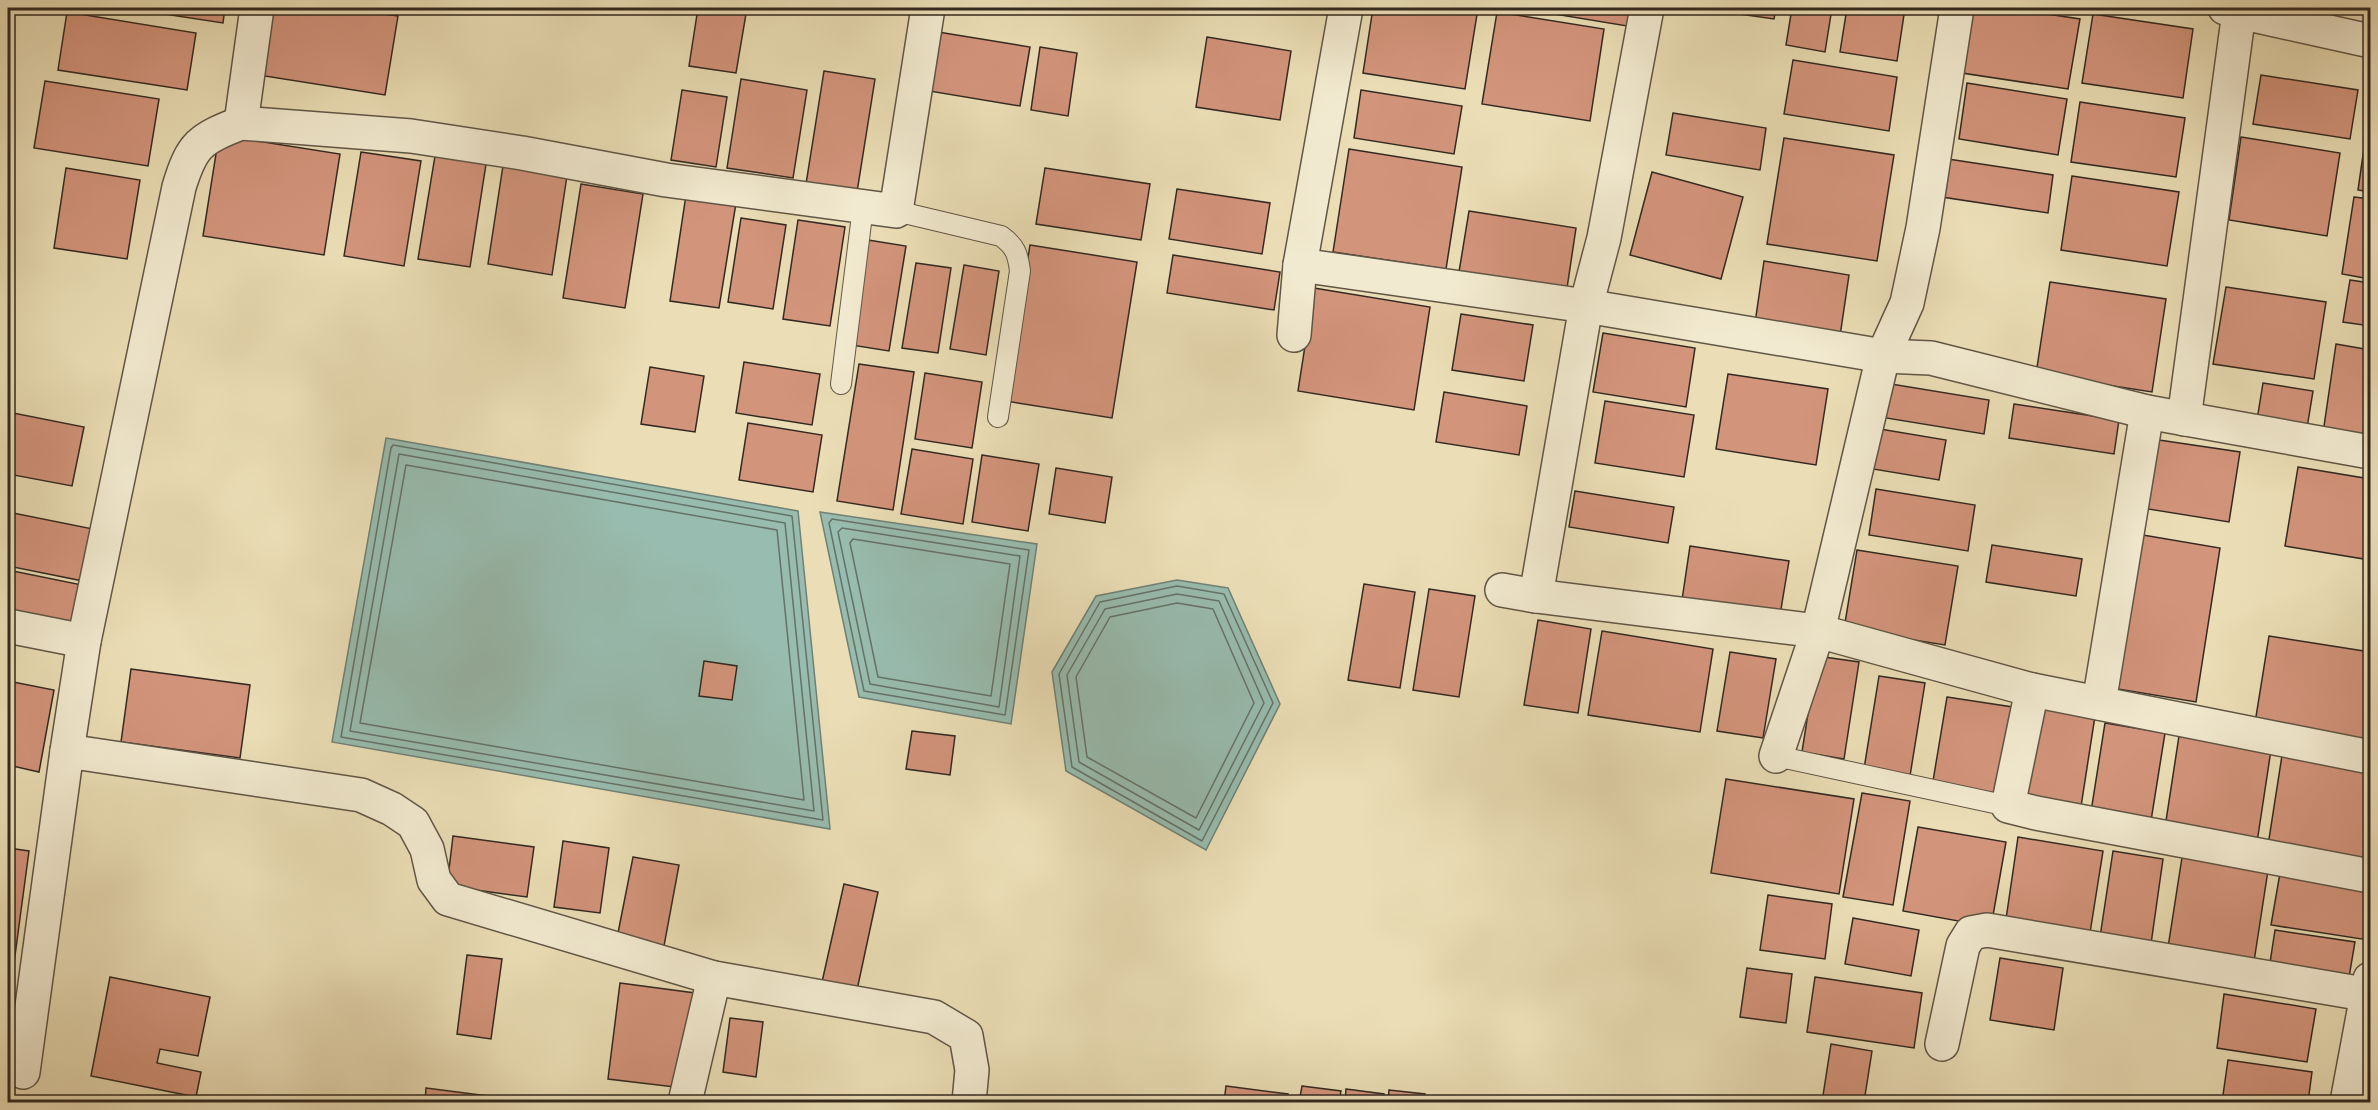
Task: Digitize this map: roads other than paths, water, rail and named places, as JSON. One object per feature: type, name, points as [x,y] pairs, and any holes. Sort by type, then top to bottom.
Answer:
[{"type":"street","points":[[241,123],[257,8]]},
{"type":"street","points":[[23,1072],[84,642],[190,153],[210,135],[241,123],[411,136],[533,155],[666,180],[896,211],[928,8]]},
{"type":"street","points":[[1294,335],[1300,265],[1346,8]]},
{"type":"street","points":[[1536,596],[1586,306],[1604,238],[1647,8]]},
{"type":"street","points":[[1776,756],[1818,631],[1883,356],[1907,303],[1923,228],[1957,8]]},
{"type":"street","points":[[2184,419],[2232,10],[2370,41]]},
{"type":"street","points":[[1300,265],[1586,306],[1883,356],[1931,358],[2147,412],[2370,452]]},
{"type":"street","points":[[2099,703],[2147,412]]},
{"type":"street","points":[[1502,590],[1818,631],[2032,690],[2370,757]]},
{"type":"street","points":[[8,626],[84,642]]},
{"type":"street","points":[[2032,690],[2008,806],[2370,876]]},
{"type":"street","points":[[67,751],[361,795],[392,809],[413,823],[427,849],[434,880],[448,899],[714,978],[933,1017],[966,1036],[972,1070],[969,1102]]},
{"type":"street","points":[[1942,1044],[1964,946],[1971,933],[1987,930],[2370,989],[2347,1102]]},
{"type":"street","points":[[685,1102],[714,978]]},
{"type":"lane","points":[[841,384],[863,207]]},
{"type":"lane","points":[[896,211],[1001,236],[1012,243],[1018,254],[1020,271],[998,417]]},
{"type":"lane","points":[[1776,756],[2008,806]]},
{"type":"water","points":[[386,438],[798,511],[830,829],[332,742]]},
{"type":"water","points":[[820,512],[1037,544],[1011,724],[859,697]]},
{"type":"water","points":[[1177,580],[1228,588],[1280,704],[1206,850],[1066,771],[1052,672],[1096,596]]}]
